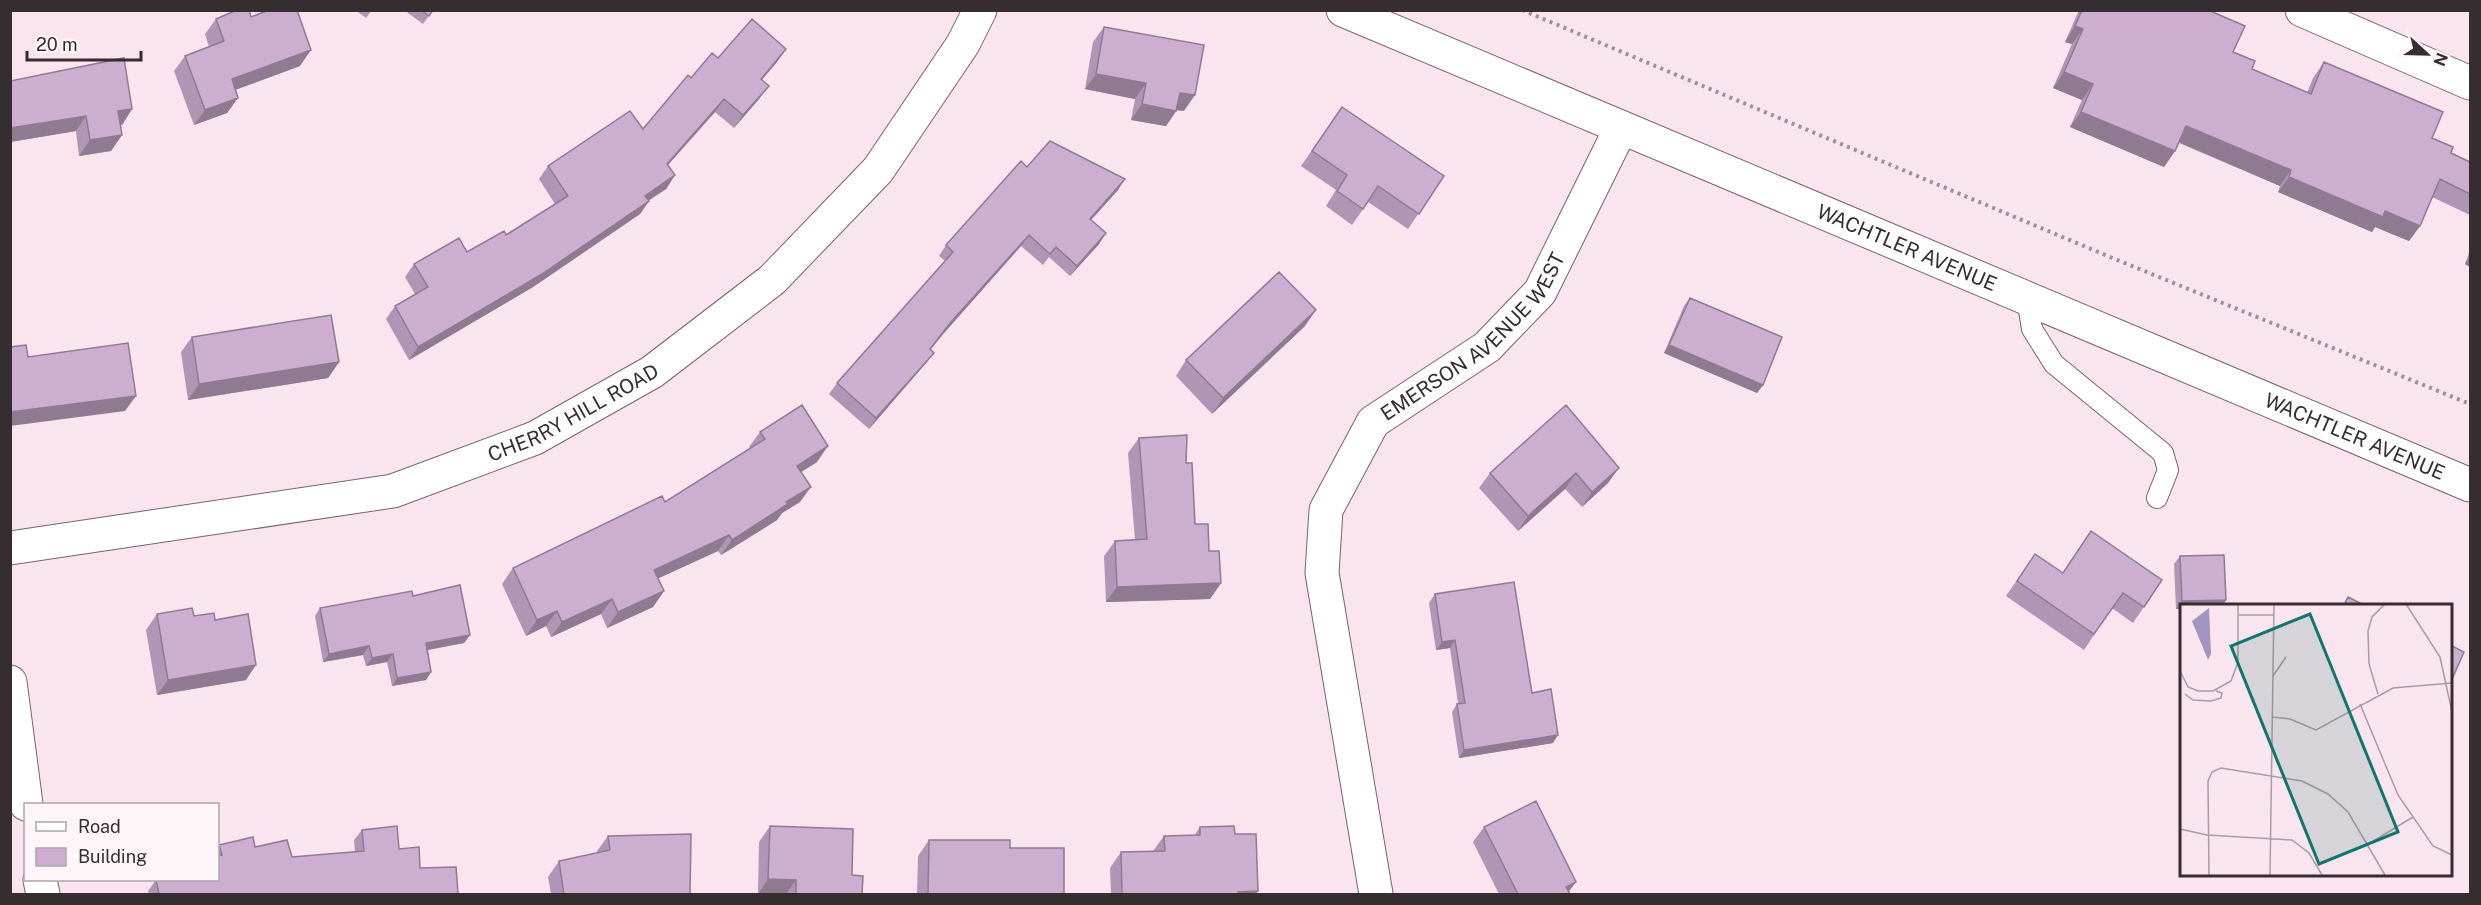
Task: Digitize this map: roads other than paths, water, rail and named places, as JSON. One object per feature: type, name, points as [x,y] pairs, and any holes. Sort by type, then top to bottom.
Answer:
[{"type":"street","name":"CHERRY HILL ROAD","points":[[10,548],[393,491],[545,433],[652,372],[772,280],[878,170],[963,44],[980,10]]},
{"type":"street","name":"WACHTLER AVENUE","points":[[1343,10],[2470,485]]},
{"type":"street","points":[[2302,10],[2470,83]]},
{"type":"street","name":"EMERSON AVENUE WEST","points":[[1376,894],[1322,573],[1326,510],[1373,422],[1487,347],[1540,292],[1622,128]]},
{"type":"street","points":[[10,682],[26,803]]},
{"type":"lane","points":[[2027,298],[2032,329],[2054,364],[2163,453],[2169,470],[2157,498]]}]
